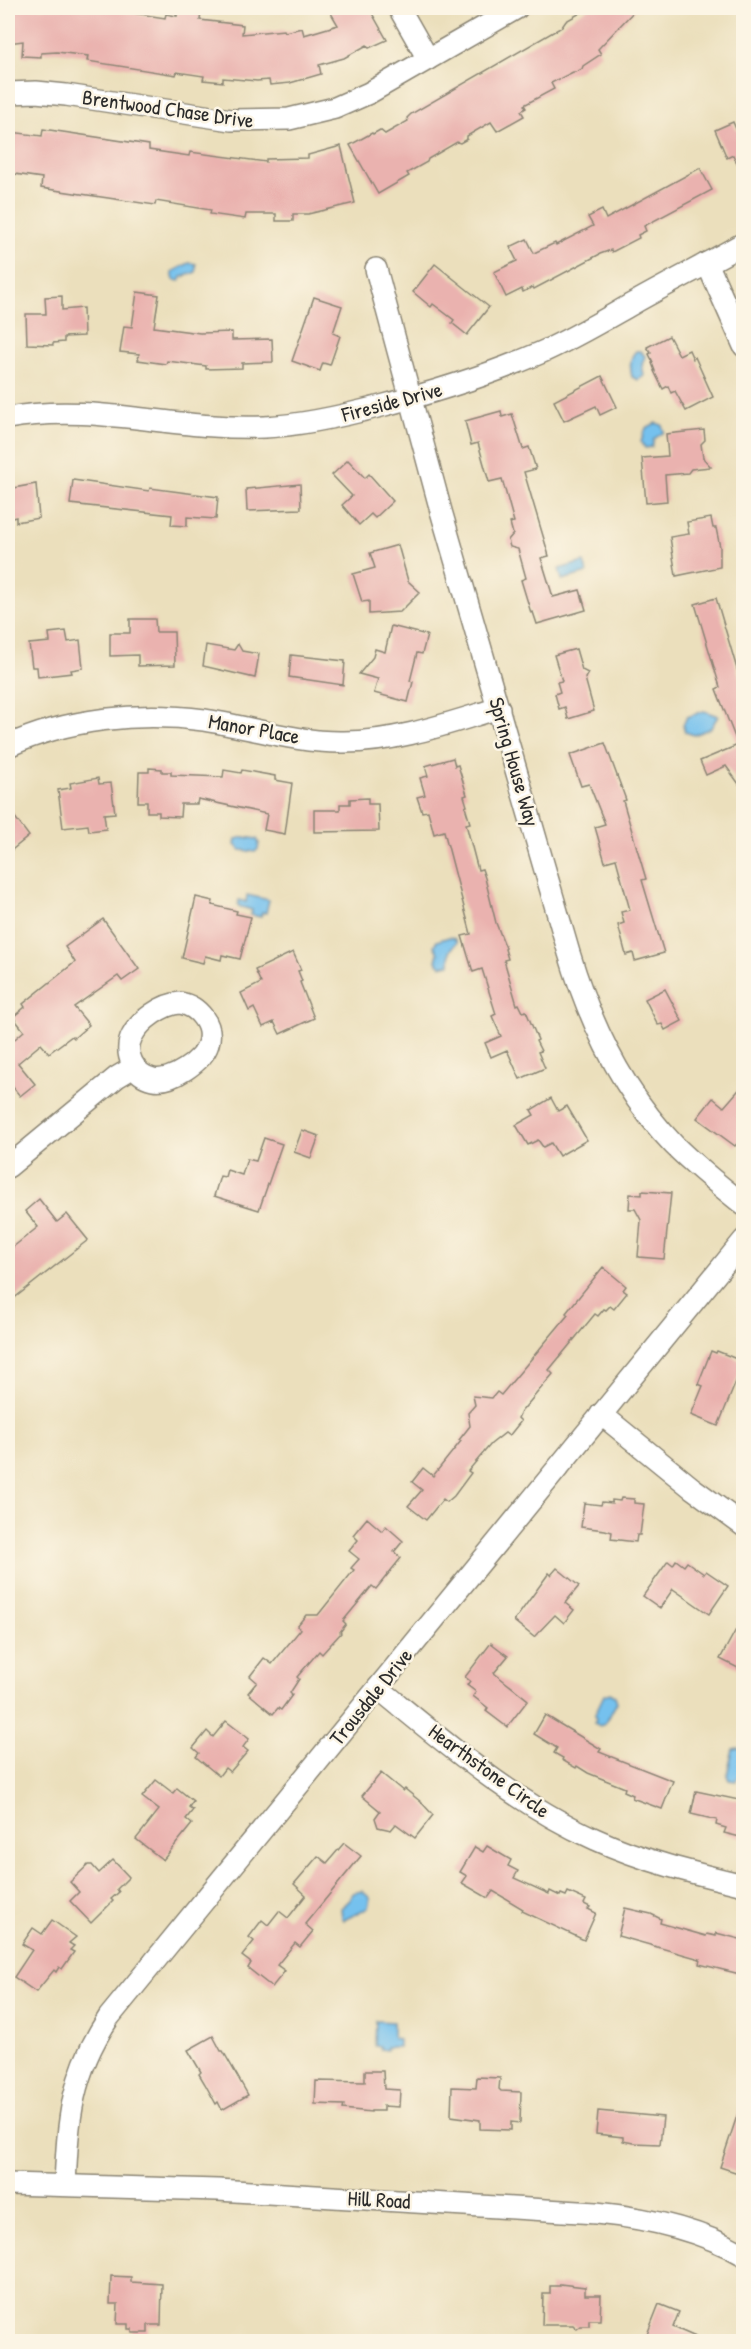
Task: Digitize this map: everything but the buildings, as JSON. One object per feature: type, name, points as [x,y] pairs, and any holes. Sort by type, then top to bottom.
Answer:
[{"type":"street","points":[[399,8],[428,59]]},
{"type":"street","name":"Brentwood Chase Drive","points":[[8,93],[36,92],[66,95],[231,120],[274,121],[304,116],[343,105],[369,93],[517,8]]},
{"type":"street","name":"Fireside Drive","points":[[8,418],[67,412],[147,417],[196,424],[266,427],[324,419],[411,399],[541,353],[744,243]]},
{"type":"street","points":[[707,263],[744,346]]},
{"type":"street","name":"Spring House Way","points":[[376,269],[460,580],[569,953],[594,1022],[644,1110],[675,1145],[744,1206]]},
{"type":"street","name":"Manor Place","points":[[8,746],[25,738],[63,728],[144,717],[202,720],[304,739],[362,742],[398,736],[499,708]]},
{"type":"street","points":[[8,1167],[117,1077],[134,1067]]},
{"type":"street","name":"Trousdale Drive","points":[[65,2185],[68,2127],[74,2094],[83,2065],[99,2032],[142,1975],[744,1240]]},
{"type":"street","points":[[601,1414],[692,1488],[744,1526]]},
{"type":"street","name":"Hearthstone Circle","points":[[378,1688],[483,1772],[518,1797],[557,1820],[628,1853],[685,1871],[744,1885]]},
{"type":"street","name":"Hill Road","points":[[8,2184],[326,2196],[614,2215],[688,2231],[723,2244],[744,2255]]},
{"type":"water","points":[[189,263],[196,264],[196,272],[182,277],[180,281],[174,280],[172,272]]},
{"type":"water","points":[[636,351],[640,351],[645,356],[642,365],[644,376],[638,380],[632,377],[631,366],[632,357]]},
{"type":"water","points":[[656,423],[662,425],[664,432],[654,439],[652,447],[645,448],[641,442],[646,428]]},
{"type":"water","points":[[584,562],[587,573],[562,580],[559,569]]},
{"type":"water","points":[[704,711],[718,716],[711,728],[694,735],[685,732],[683,725],[687,717]]},
{"type":"water","points":[[244,837],[257,839],[259,843],[255,852],[241,850],[235,845],[236,839]]},
{"type":"water","points":[[247,895],[269,900],[266,913],[262,912],[261,917],[251,915],[252,910],[238,906],[239,900],[246,902]]},
{"type":"water","points":[[449,937],[454,938],[457,942],[450,951],[450,964],[441,966],[436,961],[438,953],[434,945],[437,941]]},
{"type":"water","points":[[610,1693],[615,1696],[617,1702],[607,1721],[600,1726],[594,1723],[595,1714],[604,1695]]},
{"type":"water","points":[[733,1749],[743,1750],[740,1778],[736,1781],[729,1780],[727,1775]]},
{"type":"water","points":[[362,1891],[370,1898],[368,1908],[344,1920],[341,1908],[349,1901],[353,1893]]},
{"type":"water","points":[[376,2021],[393,2022],[393,2038],[399,2039],[399,2047],[387,2047],[387,2050],[375,2046]]}]
